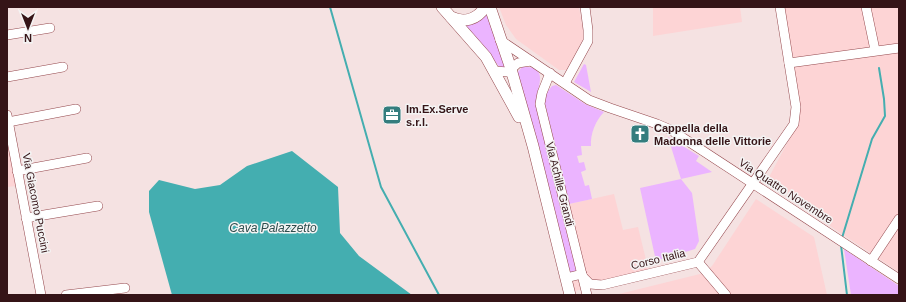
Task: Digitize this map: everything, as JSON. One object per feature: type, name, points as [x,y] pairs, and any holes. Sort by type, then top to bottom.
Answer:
[{"type":"main road","name":"Via Achille Grandi","points":[[443,9],[459,20],[468,20],[478,15],[485,7]]},
{"type":"main road","name":"Via Achille Grandi","points":[[490,7],[511,69],[533,146],[570,295]]},
{"type":"main road","name":"Via Achille Grandi","points":[[443,9],[469,37],[495,71],[515,106],[533,146]]},
{"type":"street","points":[[565,83],[588,41],[588,30],[584,7]]},
{"type":"street","name":"Corso Italia","points":[[589,295],[602,285],[698,262],[794,124],[796,107],[780,7]]},
{"type":"street","points":[[866,7],[875,50]]},
{"type":"street","points":[[7,35],[50,28]]},
{"type":"street","name":"Via Quattro Novembre","points":[[500,40],[596,103],[671,130],[899,279]]},
{"type":"street","points":[[789,63],[875,50],[899,48]]},
{"type":"street","points":[[495,71],[505,73],[520,62],[531,61]]},
{"type":"street","points":[[7,77],[63,67]]},
{"type":"street","name":"Via Achille Grandi","points":[[550,73],[542,93],[540,104],[582,276],[589,295]]},
{"type":"street","points":[[8,119],[76,109]]},
{"type":"street","name":"Via Giacomo Puccini","points":[[8,119],[41,295]]},
{"type":"street","points":[[18,171],[87,158]]},
{"type":"street","points":[[26,218],[98,206]]},
{"type":"street","points":[[872,261],[899,219]]},
{"type":"street","points":[[698,262],[726,295]]},
{"type":"street","points":[[566,278],[582,276],[590,284],[602,285]]},
{"type":"street","points":[[66,295],[125,288]]},
{"type":"shaded area","points":[[499,7],[579,7],[584,37],[567,70],[559,70],[516,39],[506,25]]},
{"type":"shaded area","points":[[653,7],[740,7],[742,22],[653,36]]},
{"type":"shaded area","points":[[783,7],[899,7],[899,272],[830,226],[831,220],[768,179],[798,123]]},
{"type":"shaded area","points":[[487,13],[505,67],[500,68],[465,25]]},
{"type":"shaded area","points":[[584,64],[586,65],[591,92],[574,82]]},
{"type":"shaded area","points":[[522,67],[531,67],[537,70],[539,74],[540,79],[537,104],[577,271],[570,273],[517,73]]},
{"type":"shaded area","points":[[556,85],[585,104],[604,112],[598,119],[594,128],[591,137],[591,146],[581,146],[582,155],[577,156],[579,163],[584,162],[586,170],[581,172],[585,186],[589,185],[592,199],[569,204],[545,104],[545,95],[552,86]]},
{"type":"shaded area","points":[[7,133],[16,186],[7,187]]},
{"type":"shaded area","points":[[668,137],[699,156],[696,161],[712,172],[681,179]]},
{"type":"shaded area","points":[[681,179],[692,193],[699,241],[695,249],[656,261],[640,188]]},
{"type":"shaded area","points":[[614,194],[623,230],[638,227],[649,272],[571,292],[569,204]]},
{"type":"shaded area","points":[[756,199],[814,237],[827,295],[615,295],[704,273],[712,266]]},
{"type":"shaded area","points":[[844,249],[899,286],[899,295],[851,295]]},
{"type":"water","name":"Cava Palazzetto","points":[[292,151],[338,187],[340,233],[359,256],[412,295],[172,295],[149,212],[149,191],[159,180],[195,189],[220,185],[247,166]]},
{"type":"waterway","points":[[330,7],[381,187],[439,295]]},
{"type":"waterway","points":[[842,238],[872,139],[885,116],[879,68]]},
{"type":"waterway","points":[[841,245],[847,295]]},
{"type":"place","name":"Im.Ex.Serve s.r.l.","points":[[392,115]]},
{"type":"place","name":"Cappella della Madonna delle Vittorie","points":[[640,134]]}]
